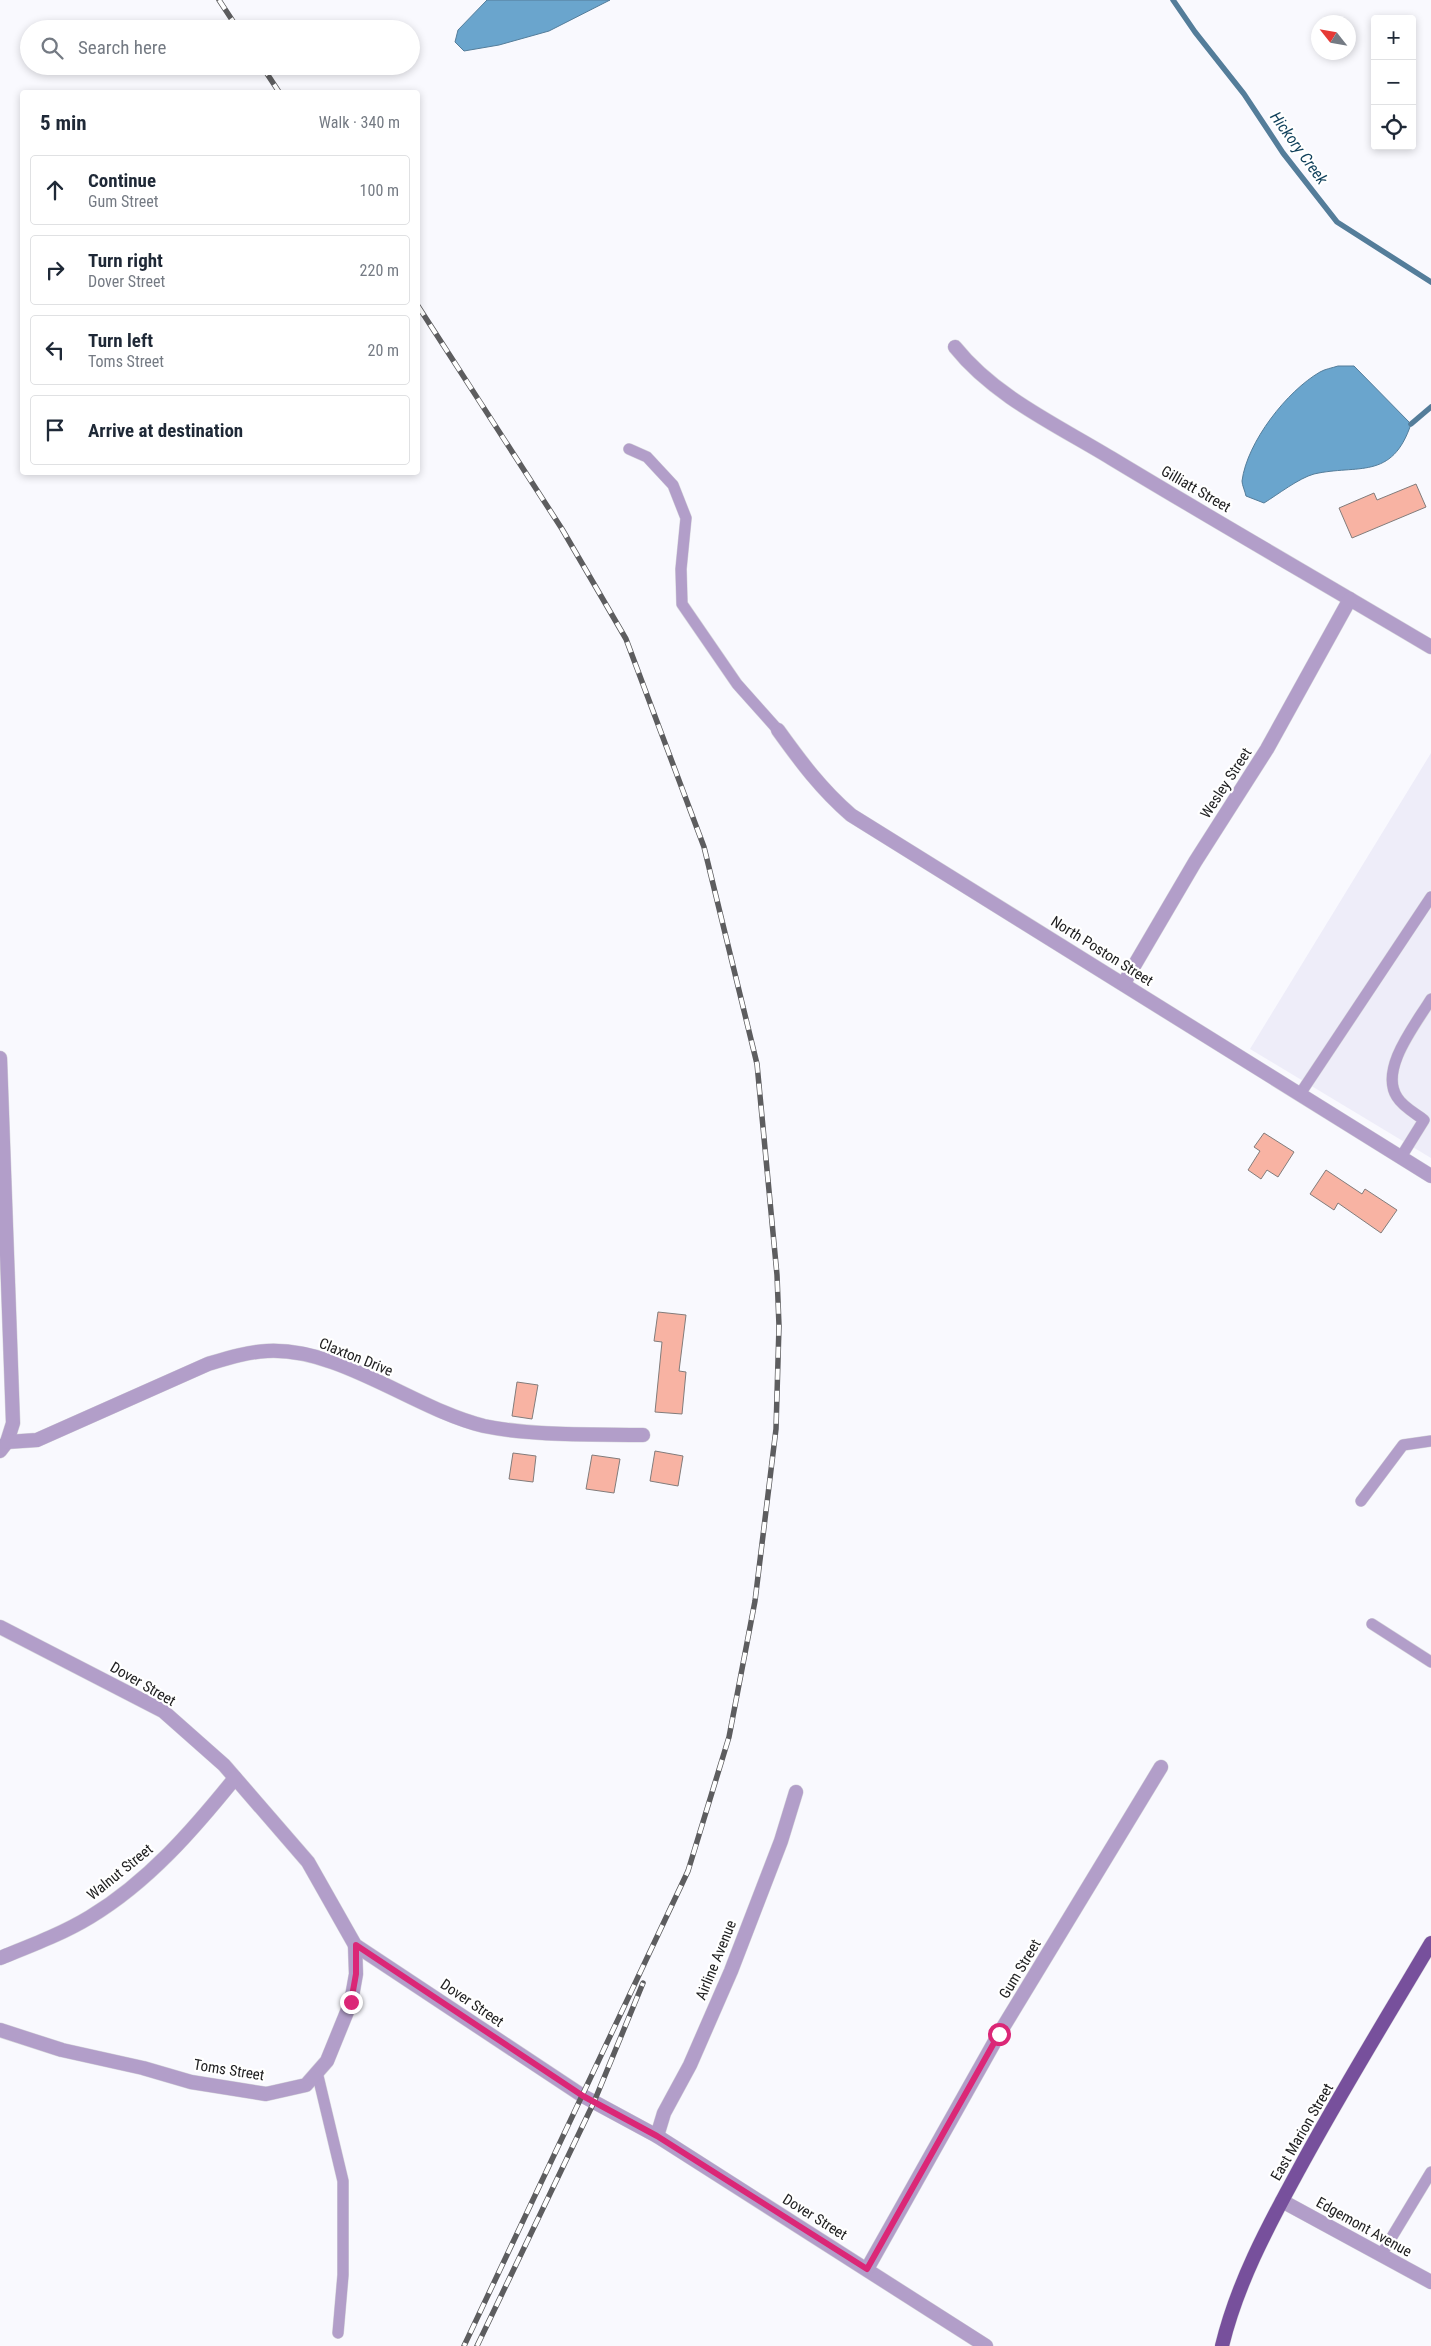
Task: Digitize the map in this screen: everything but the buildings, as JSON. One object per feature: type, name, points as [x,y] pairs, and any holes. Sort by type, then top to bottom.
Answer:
[{"type":"main road","name":"East Marion Street","points":[[1222,2346],[1228,2322],[1246,2273],[1282,2200],[1317,2136],[1431,1943]]},
{"type":"street","name":"Gilliatt Street","points":[[955,347],[969,364],[1003,392],[1431,647]]},
{"type":"street","name":"Wesley Street","points":[[1124,983],[1194,862],[1281,725],[1350,599]]},
{"type":"street","name":"North Poston Street","points":[[778,730],[813,779],[851,815],[1124,983],[1431,1176]]},
{"type":"street","points":[[0,1058],[13,1423],[4,1447]]},
{"type":"street","name":"Claxton Drive","points":[[4,1447],[37,1440],[208,1364],[239,1355],[268,1351],[305,1355],[348,1368],[422,1404],[484,1426],[542,1432],[643,1436]]},
{"type":"street","name":"Dover Street","points":[[0,1627],[162,1711],[224,1765],[308,1862],[356,1945],[583,2096],[657,2136],[986,2346]]},
{"type":"street","name":"Gum Street","points":[[867,2269],[999,2034],[1161,1767]]},
{"type":"street","name":"Walnut Street","points":[[0,1958],[53,1936],[90,1917],[147,1875],[198,1824],[235,1778]]},
{"type":"street","name":"Airline Avenue","points":[[657,2136],[664,2112],[690,2065],[731,1971],[781,1841],[796,1792]]},
{"type":"street","name":"Toms Street","points":[[0,2030],[62,2050],[143,2068],[191,2082],[266,2094],[306,2085],[327,2061],[351,2002],[356,1974],[356,1945]]},
{"type":"street","name":"Edgemont Avenue","points":[[1282,2200],[1431,2282]]},
{"type":"lane","points":[[629,449],[647,457],[673,485],[686,518],[681,569],[682,604],[737,684],[778,730]]},
{"type":"lane","points":[[1300,1094],[1431,897]]},
{"type":"lane","points":[[1401,1157],[1428,1122],[1407,1107],[1397,1096],[1391,1078],[1395,1060],[1431,999]]},
{"type":"lane","points":[[1361,1501],[1403,1445],[1431,1442]]},
{"type":"lane","points":[[1372,1624],[1431,1662]]},
{"type":"lane","points":[[317,2072],[342,2181],[343,2275],[338,2333]]},
{"type":"lane","points":[[1381,2255],[1431,2172]]},
{"type":"shaded area","points":[[1431,753],[1431,1158],[1250,1049]]},
{"type":"water","points":[[487,0],[610,0],[549,31],[499,45],[464,51],[455,42],[458,30]]},
{"type":"water","points":[[1338,366],[1354,366],[1411,424],[1403,442],[1394,454],[1384,462],[1372,467],[1330,471],[1308,476],[1264,503],[1246,496],[1242,484],[1245,466],[1260,434],[1270,419],[1307,381],[1322,371]]},
{"type":"waterway","name":"Hickory Creek","points":[[1173,0],[1195,32],[1244,94],[1283,153],[1337,222],[1431,282]]},
{"type":"waterway","points":[[1411,424],[1431,407]]},
{"type":"railway","points":[[219,0],[232,20]]},
{"type":"railway","points":[[268,75],[278,90]]},
{"type":"railway","points":[[420,309],[562,529],[626,639],[704,847],[757,1064],[777,1275],[779,1326],[776,1429],[755,1601],[729,1737],[688,1871],[464,2346]]},
{"type":"railway","points":[[477,2346],[594,2102],[643,1983]]},
{"type":"route","points":[[351,2002],[356,1974],[356,1945],[583,2096],[657,2136],[867,2269],[999,2034]]}]
